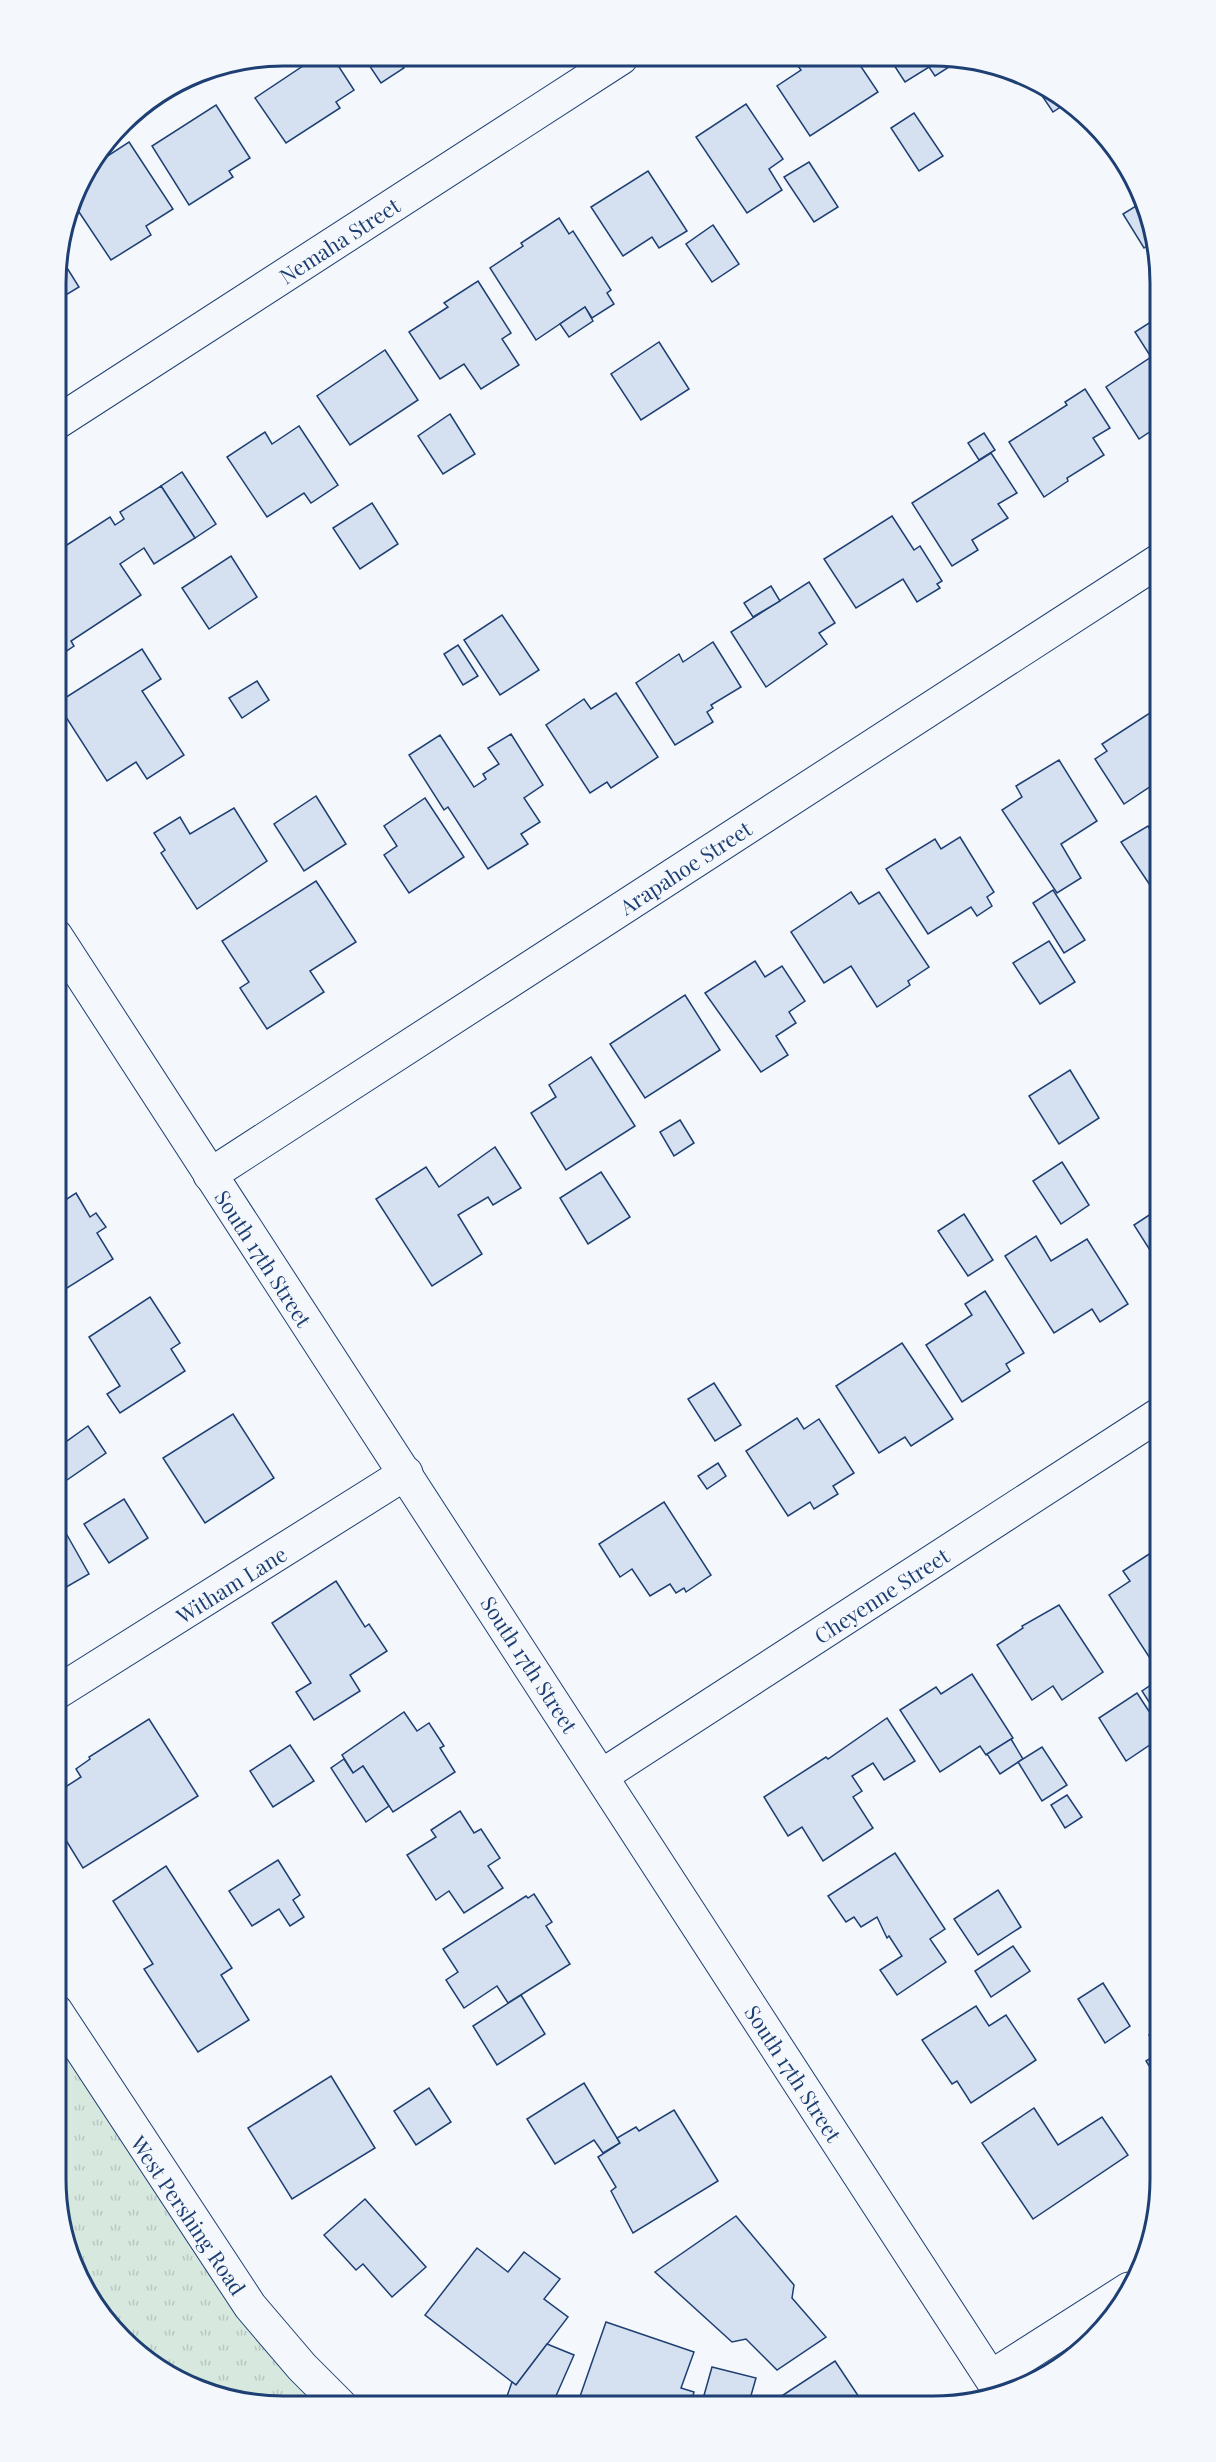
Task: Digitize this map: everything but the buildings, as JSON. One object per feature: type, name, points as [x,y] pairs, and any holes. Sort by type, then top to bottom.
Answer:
[{"type":"street","name":"Nemaha Street","points":[[66,417],[609,66]]},
{"type":"street","name":"Arapahoe Street","points":[[210,1175],[1150,566]]},
{"type":"street","name":"South 17th Street","points":[[66,952],[603,1775],[997,2386]]},
{"type":"street","name":"Cheyenne Street","points":[[603,1775],[1150,1420]]},
{"type":"street","name":"Witham Lane","points":[[66,1687],[406,1473]]},
{"type":"street","name":"West Pershing Road","points":[[66,2026],[250,2306],[289,2353],[331,2396]]},
{"type":"street","points":[[997,2386],[1112,2302]]},
{"type":"green space","points":[[66,2025],[334,2396],[269,2396],[241,2392],[187,2374],[162,2359],[129,2333],[103,2300],[88,2275],[73,2235],[66,2193]]}]
